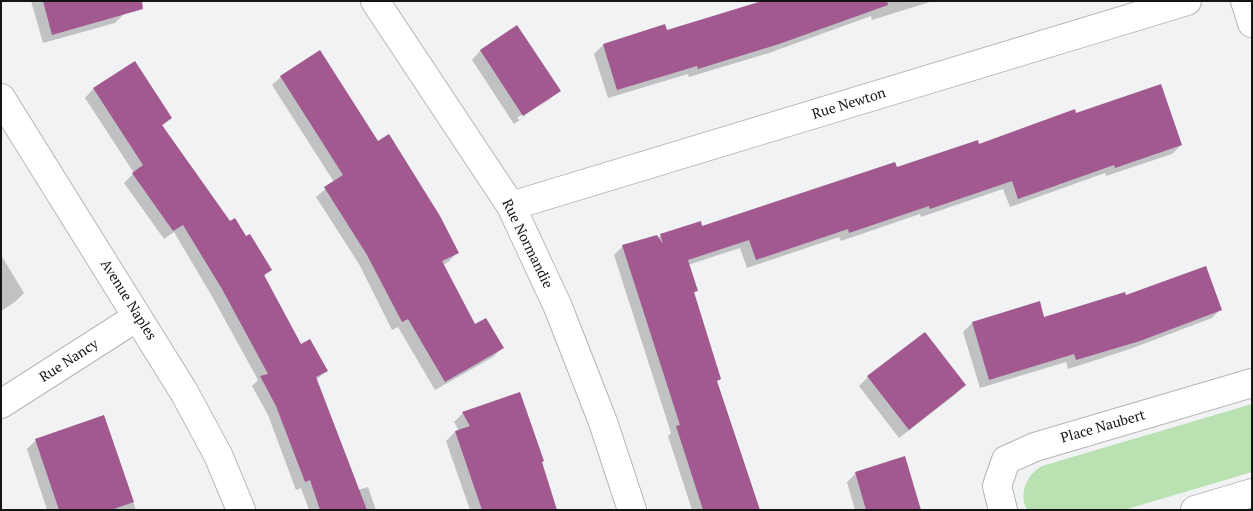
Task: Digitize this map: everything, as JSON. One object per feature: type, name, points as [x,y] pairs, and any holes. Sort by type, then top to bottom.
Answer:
[{"type":"street","name":"Rue Normandie","points":[[375,1],[511,206],[558,308],[603,422],[632,510]]},
{"type":"street","name":"Rue Newton","points":[[511,206],[1187,1]]},
{"type":"street","points":[[1245,1],[1252,23]]},
{"type":"street","name":"Avenue Naples","points":[[1,98],[160,353],[202,425],[218,455],[241,510]]},
{"type":"street","name":"Rue Nancy","points":[[1,404],[137,317]]},
{"type":"street","name":"Place Naubert","points":[[1003,510],[997,486],[1006,460],[1035,447],[1252,383]]},
{"type":"street","points":[[1195,510],[1252,493]]},
{"type":"green space","points":[[1252,404],[1252,472],[1124,510],[1027,510],[1024,504],[1024,491],[1028,479],[1042,466]]},
{"type":"building","points":[[43,1],[142,1],[143,9],[52,35]]},
{"type":"building","points":[[762,1],[887,1],[888,5],[779,44],[698,69],[697,66],[617,90],[603,44],[665,24],[667,30]]},
{"type":"building","points":[[517,25],[561,91],[523,116],[480,50]]},
{"type":"building","points":[[320,50],[378,141],[389,134],[440,216],[459,253],[442,261],[475,324],[486,318],[504,348],[445,382],[408,319],[402,322],[367,255],[324,187],[343,175],[280,76]]},
{"type":"building","points":[[135,61],[172,118],[162,125],[230,221],[235,218],[246,236],[250,234],[272,270],[264,275],[301,344],[310,339],[328,371],[316,377],[367,510],[320,510],[310,480],[305,482],[276,406],[260,376],[268,374],[222,289],[183,225],[173,231],[132,173],[143,165],[93,88]]},
{"type":"building","points":[[1161,84],[1182,145],[1115,168],[1114,165],[1018,199],[1012,181],[930,209],[929,206],[849,233],[848,229],[756,260],[749,240],[688,260],[698,291],[694,292],[721,379],[717,381],[760,510],[703,510],[676,426],[680,425],[622,245],[657,235],[663,244],[660,234],[701,221],[702,226],[895,162],[897,167],[978,140],[979,144],[1075,109],[1076,113]]},
{"type":"building","points":[[1206,266],[1222,310],[1140,341],[1076,360],[1074,354],[989,380],[972,322],[1040,301],[1044,317],[1125,292],[1126,295]]},
{"type":"building","points":[[925,332],[966,385],[909,430],[867,376]]},
{"type":"building","points":[[520,392],[544,461],[542,462],[557,510],[482,510],[455,431],[470,426],[462,412]]},
{"type":"building","points":[[104,415],[134,502],[111,510],[59,510],[35,439]]},
{"type":"building","points":[[905,456],[921,510],[866,510],[855,472]]}]
